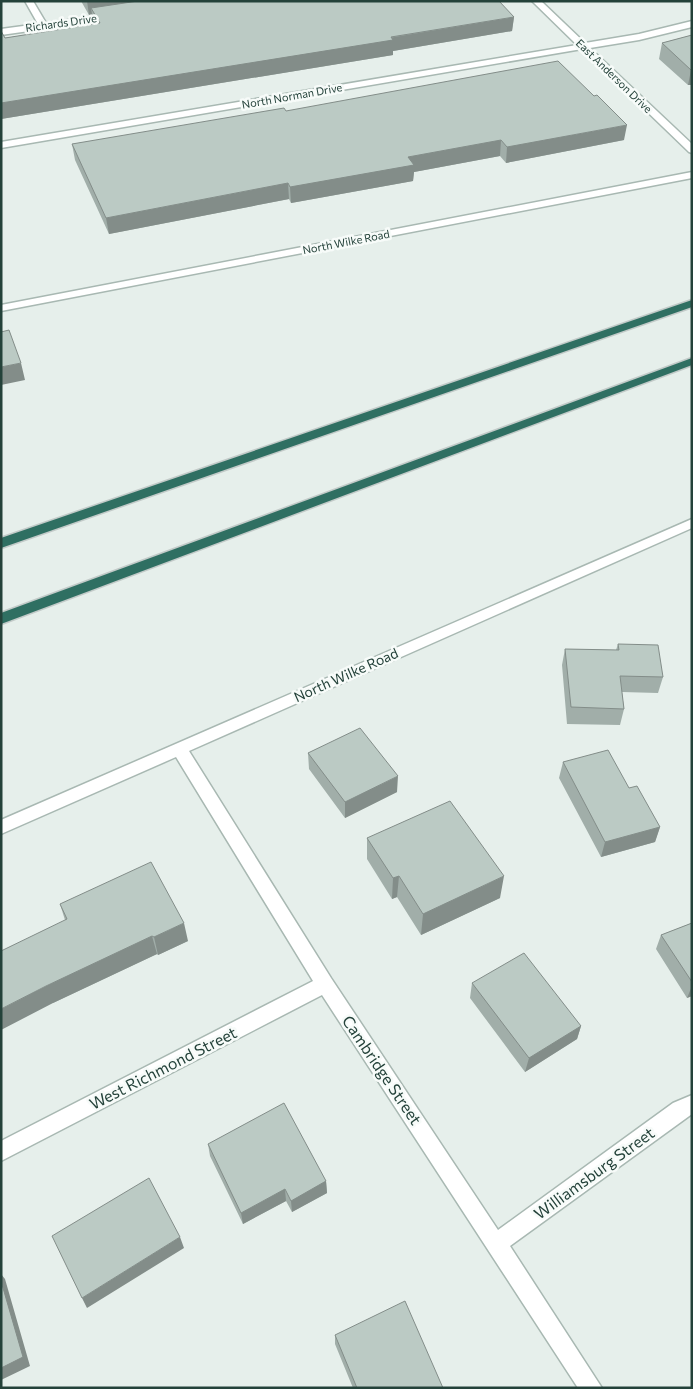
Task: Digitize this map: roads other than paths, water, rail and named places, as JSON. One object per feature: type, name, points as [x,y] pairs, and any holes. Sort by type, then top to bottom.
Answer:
[{"type":"highway","points":[[1,543],[692,303]]},
{"type":"highway","points":[[1,619],[692,361]]},
{"type":"highway","points":[[1,623],[33,607]]},
{"type":"street","points":[[29,1],[42,26]]},
{"type":"street","name":"East Anderson Drive","points":[[536,1],[692,150]]},
{"type":"street","name":"Richards Drive","points":[[1,32],[122,14]]},
{"type":"street","name":"North Norman Drive","points":[[1,145],[583,47],[639,37],[692,24]]},
{"type":"street","name":"North Wilke Road","points":[[1,308],[692,175]]},
{"type":"street","name":"North Wilke Road","points":[[1,828],[178,748],[692,523]]},
{"type":"street","name":"Cambridge Street","points":[[178,748],[325,984],[591,1388]]},
{"type":"street","name":"West Richmond Street","points":[[1,1151],[325,984]]},
{"type":"street","name":"Williamsburg Street","points":[[497,1243],[680,1110],[692,1104]]}]
